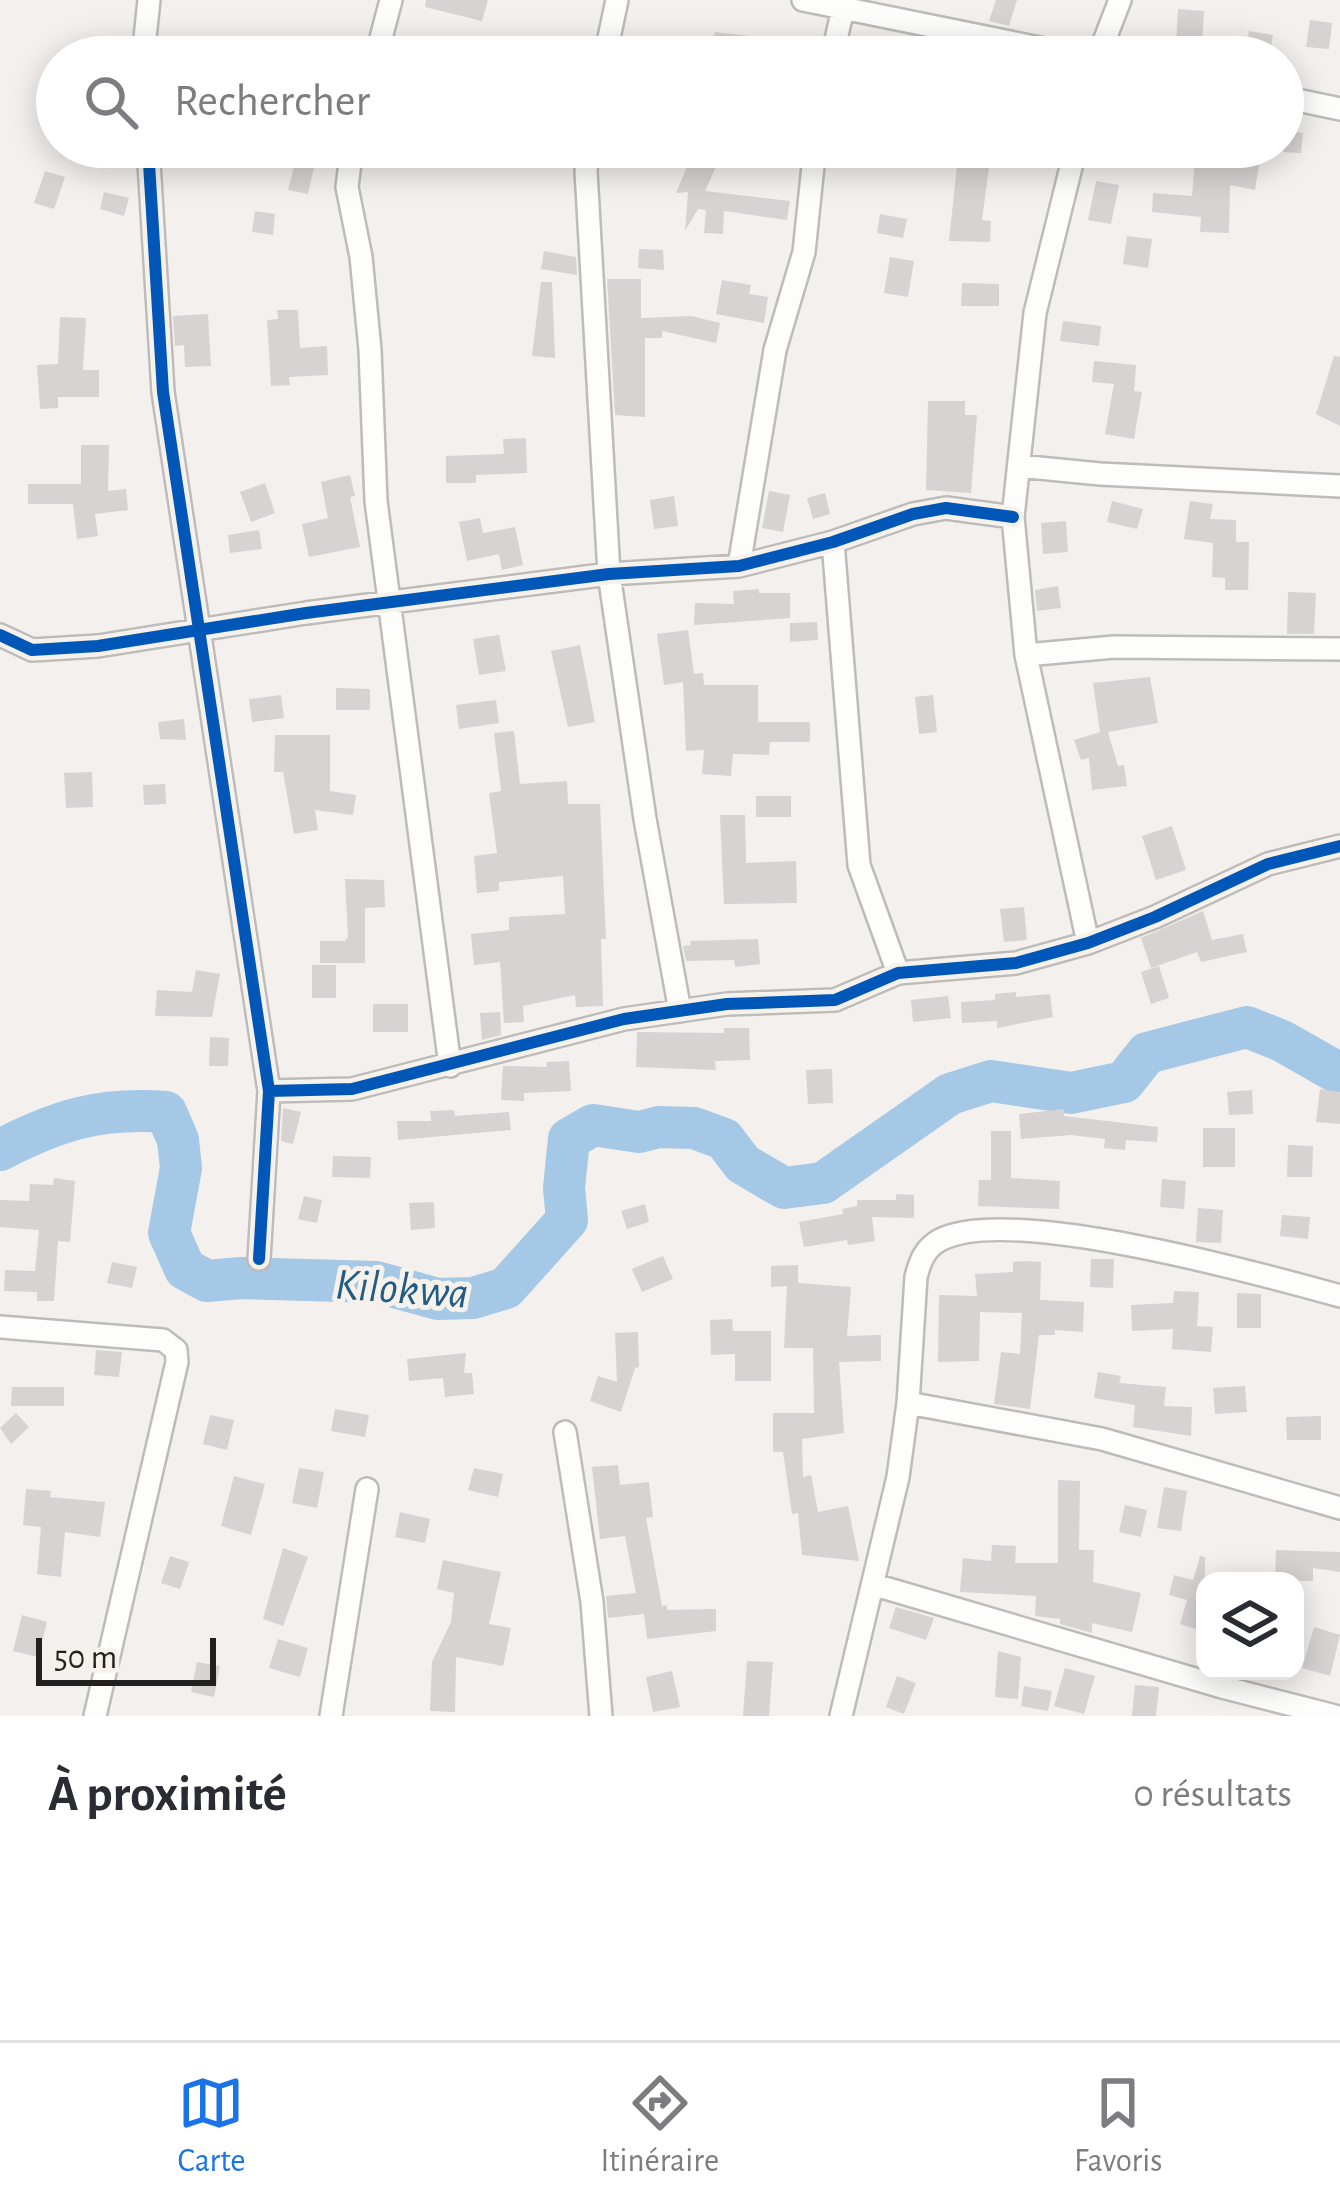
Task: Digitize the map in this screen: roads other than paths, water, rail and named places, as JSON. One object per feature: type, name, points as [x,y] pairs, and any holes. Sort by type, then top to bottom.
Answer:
[{"type":"street","points":[[145,36],[148,0]]},
{"type":"street","points":[[382,36],[391,0]]},
{"type":"street","points":[[609,36],[617,0]]},
{"type":"street","points":[[803,0],[843,4],[989,36]]},
{"type":"street","points":[[1106,36],[1120,0]]},
{"type":"street","points":[[836,36],[843,4]]},
{"type":"street","points":[[1304,101],[1340,109]]},
{"type":"street","points":[[149,168],[163,392],[269,1091],[259,1259]]},
{"type":"street","points":[[349,168],[347,187],[361,257],[376,501],[450,1066]]},
{"type":"street","points":[[588,168],[610,574],[645,818],[680,1011]]},
{"type":"street","points":[[740,566],[775,350],[804,252],[813,168]]},
{"type":"street","points":[[1071,168],[1035,313],[1013,517],[1026,655],[1088,943]]},
{"type":"street","points":[[1018,466],[1340,486]]},
{"type":"street","points":[[0,635],[32,650],[50,651],[610,574],[740,566],[946,508],[1013,517]]},
{"type":"street","points":[[833,542],[860,865],[898,973]]},
{"type":"street","points":[[1026,655],[1114,647],[1340,649]]},
{"type":"street","points":[[269,1091],[352,1089],[624,1019],[835,1000],[898,973],[1016,963],[1088,943],[1155,917],[1268,864],[1340,847]]},
{"type":"street","points":[[842,1716],[898,1477],[921,1258],[942,1238],[965,1232],[1023,1230],[1250,1270],[1340,1296]]},
{"type":"street","points":[[0,1327],[163,1340],[176,1350],[95,1716]]},
{"type":"street","points":[[908,1403],[1102,1439],[1340,1508]]},
{"type":"street","points":[[565,1432],[592,1601],[601,1716]]},
{"type":"street","points":[[331,1716],[367,1490]]},
{"type":"street","points":[[874,1585],[1335,1716]]},
{"type":"waterway","name":"Kilokwa","points":[[0,1150],[80,1118],[166,1112],[178,1140],[181,1168],[169,1233],[185,1269],[207,1281],[376,1282],[438,1299],[473,1298],[506,1288],[567,1220],[564,1188],[569,1139],[593,1125],[639,1132],[694,1128],[724,1139],[743,1164],[784,1188],[823,1183],[950,1094],[991,1081],[1071,1093],[1124,1082],[1147,1053],[1247,1027],[1340,1074]]}]
